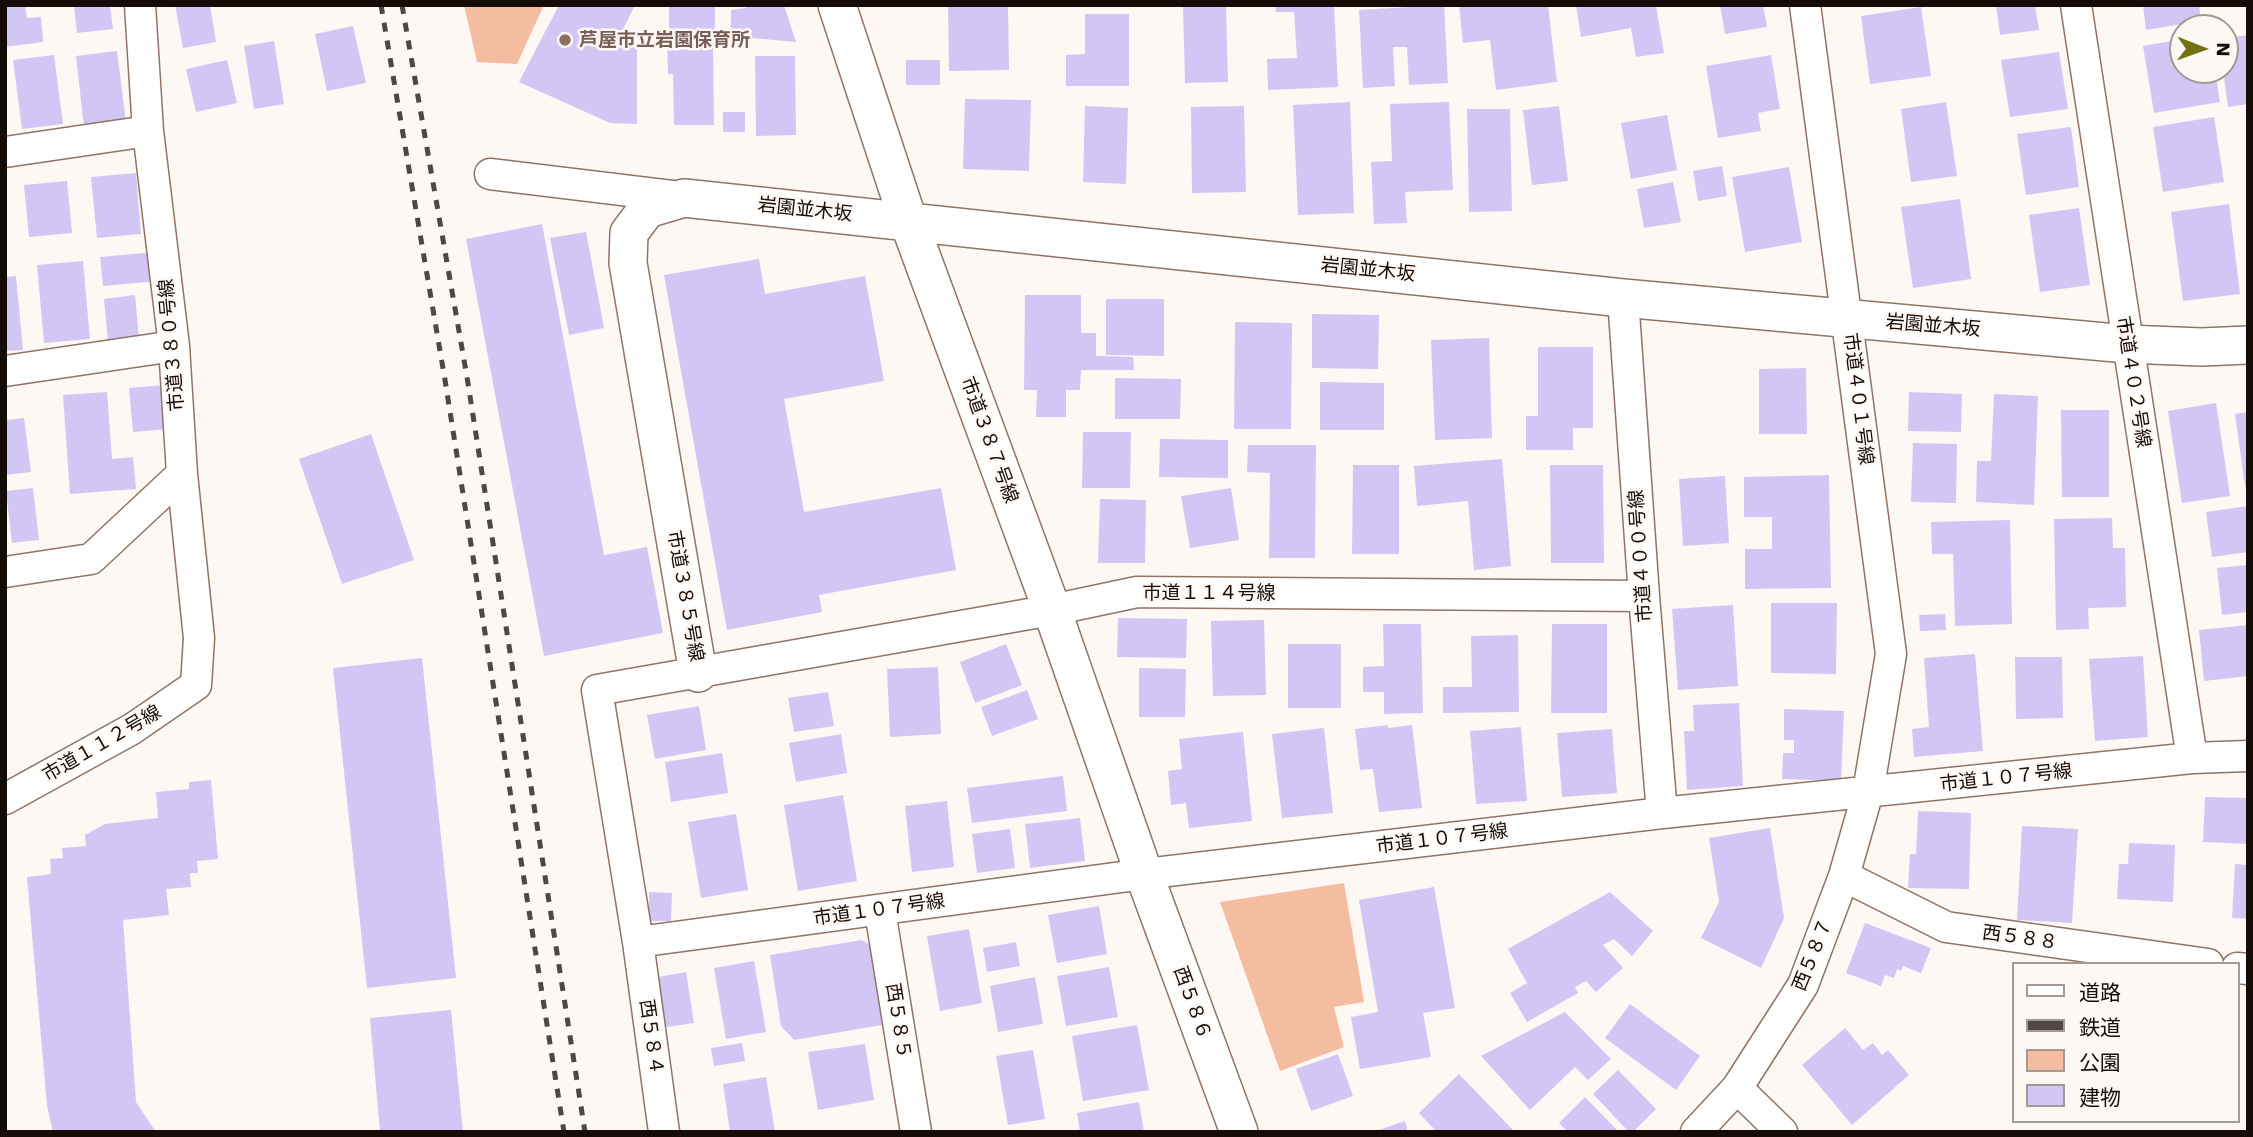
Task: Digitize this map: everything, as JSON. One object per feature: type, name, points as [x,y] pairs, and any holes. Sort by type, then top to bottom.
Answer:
[{"type":"street","name":"市道３８０号線","points":[[140,5],[148,131],[174,346],[182,474],[199,638],[196,685]]},
{"type":"street","name":"市道３８７号線","points":[[837,5],[908,220],[1052,610],[1144,874]]},
{"type":"street","name":"市道４０１号線","points":[[1805,5],[1891,654],[1868,792]]},
{"type":"street","name":"市道４０２号線","points":[[2076,5],[2192,758]]},
{"type":"street","points":[[5,152],[148,131]]},
{"type":"street","name":"岩園並木坂","points":[[490,174],[684,198],[1623,298],[2127,344],[2201,348],[2248,345]]},
{"type":"street","name":"市道３８５号線","points":[[638,942],[597,690],[698,673],[628,263],[629,233],[647,209],[684,198]]},
{"type":"street","name":"市道４００号線","points":[[1623,298],[1662,813]]},
{"type":"street","points":[[5,371],[174,346]]},
{"type":"street","points":[[5,572],[91,559],[182,474]]},
{"type":"street","name":"市道１１４号線","points":[[698,673],[1052,610],[1137,592],[1644,596]]},
{"type":"street","name":"市道１１２号線","points":[[5,799],[132,730],[196,685]]},
{"type":"street","name":"市道１０７号線","points":[[638,942],[1144,874],[1662,813],[2192,758],[2248,756]]},
{"type":"street","name":"西５８７","points":[[1696,1132],[1737,1088],[1803,985],[1844,876],[1868,792]]},
{"type":"street","name":"西５８６","points":[[1144,874],[1239,1132]]},
{"type":"street","name":"西５８８","points":[[1844,876],[1946,927],[2194,962]]},
{"type":"street","name":"西５８５","points":[[880,911],[916,1132]]},
{"type":"street","name":"西５８４","points":[[638,942],[664,1132]]},
{"type":"street","points":[[1737,1088],[1782,1132]]},
{"type":"green space","points":[[464,5],[544,5],[517,64],[477,62]]},
{"type":"green space","points":[[1344,883],[1364,1002],[1334,1007],[1344,1047],[1280,1071],[1220,902]]},
{"type":"building","points":[[5,5],[25,5],[27,18],[41,17],[43,42],[5,47]]},
{"type":"building","points":[[74,5],[110,5],[113,29],[77,33]]},
{"type":"building","points":[[175,5],[210,5],[216,42],[183,48]]},
{"type":"building","points":[[559,5],[635,5],[617,42],[637,43],[637,124],[610,123],[519,82]]},
{"type":"building","points":[[669,5],[715,5],[715,30],[669,31]]},
{"type":"building","points":[[745,5],[784,5],[796,42],[731,36],[731,10],[746,8]]},
{"type":"building","points":[[948,5],[1008,5],[1009,70],[949,71]]},
{"type":"building","points":[[1183,5],[1226,5],[1228,82],[1185,83]]},
{"type":"building","points":[[1275,5],[1334,5],[1338,87],[1268,90],[1267,59],[1297,58],[1294,12],[1276,12]]},
{"type":"building","points":[[1444,5],[1448,83],[1409,85],[1407,47],[1393,47],[1395,86],[1363,88],[1359,10]]},
{"type":"building","points":[[1459,5],[1548,5],[1557,82],[1496,90],[1490,40],[1463,43]]},
{"type":"building","points":[[1576,5],[1656,5],[1664,53],[1636,57],[1631,28],[1581,37]]},
{"type":"building","points":[[1720,5],[1763,5],[1767,27],[1725,34]]},
{"type":"building","points":[[1996,5],[2035,5],[2039,30],[2000,35]]},
{"type":"building","points":[[2143,5],[2199,5],[2200,14],[2169,14],[2169,26],[2146,30]]},
{"type":"building","points":[[1921,7],[1931,76],[1870,84],[1861,16]]},
{"type":"building","points":[[1085,14],[1129,14],[1129,86],[1066,86],[1066,55],[1085,54]]},
{"type":"building","points":[[353,26],[366,83],[327,91],[315,34]]},
{"type":"building","points":[[2248,35],[2248,104],[2228,107],[2225,84],[2239,84],[2239,36]]},
{"type":"building","points":[[274,41],[284,104],[254,109],[244,46]]},
{"type":"building","points":[[2169,41],[2169,84],[2217,84],[2220,102],[2154,113],[2143,46]]},
{"type":"building","points":[[713,42],[714,125],[674,125],[673,74],[668,74],[667,43]]},
{"type":"building","points":[[117,51],[126,122],[84,127],[76,56]]},
{"type":"building","points":[[2059,52],[2068,109],[2010,117],[2001,60]]},
{"type":"building","points":[[54,55],[63,124],[22,129],[13,60]]},
{"type":"building","points":[[1771,55],[1780,109],[1758,113],[1761,131],[1718,138],[1706,66]]},
{"type":"building","points":[[755,56],[795,56],[796,135],[756,136]]},
{"type":"building","points":[[227,60],[237,103],[196,112],[186,69]]},
{"type":"building","points":[[906,60],[940,60],[940,85],[906,85]]},
{"type":"building","points":[[965,99],[1031,100],[1029,171],[963,169]]},
{"type":"building","points":[[1350,102],[1354,213],[1298,215],[1293,105]]},
{"type":"building","points":[[1449,102],[1453,190],[1405,192],[1407,223],[1374,224],[1371,162],[1392,161],[1390,104]]},
{"type":"building","points":[[1946,102],[1957,176],[1911,182],[1901,109]]},
{"type":"building","points":[[1085,106],[1128,108],[1126,184],[1083,182]]},
{"type":"building","points":[[1244,106],[1246,192],[1192,193],[1191,107]]},
{"type":"building","points":[[1559,106],[1568,181],[1532,185],[1523,110]]},
{"type":"building","points":[[1467,109],[1510,109],[1512,211],[1469,212]]},
{"type":"building","points":[[723,112],[745,112],[745,132],[723,132]]},
{"type":"building","points":[[1667,115],[1677,170],[1631,179],[1621,123]]},
{"type":"building","points":[[2214,117],[2224,182],[2163,192],[2153,127]]},
{"type":"building","points":[[2071,127],[2079,187],[2026,195],[2017,134]]},
{"type":"building","points":[[1722,166],[1727,196],[1698,201],[1693,171]]},
{"type":"building","points":[[1789,167],[1802,242],[1745,252],[1732,177]]},
{"type":"building","points":[[136,173],[141,234],[97,238],[91,177]]},
{"type":"building","points":[[67,181],[72,233],[29,237],[24,185]]},
{"type":"building","points":[[1673,182],[1681,222],[1644,228],[1637,189]]},
{"type":"building","points":[[1960,199],[1971,279],[1913,288],[1901,207]]},
{"type":"building","points":[[2229,204],[2240,294],[2183,301],[2171,212]]},
{"type":"building","points":[[2079,208],[2090,285],[2040,292],[2029,215]]},
{"type":"building","points":[[542,224],[604,555],[647,547],[663,633],[544,656],[466,239]]},
{"type":"building","points":[[586,232],[604,328],[569,335],[550,238]]},
{"type":"building","points":[[155,252],[158,281],[103,286],[100,257]]},
{"type":"building","points":[[759,259],[765,294],[865,276],[884,381],[784,399],[804,512],[941,488],[956,570],[819,595],[822,612],[727,630],[664,275]]},
{"type":"building","points":[[83,261],[90,339],[44,343],[37,265]]},
{"type":"building","points":[[16,276],[23,350],[5,351],[5,277]]},
{"type":"building","points":[[135,295],[139,339],[108,342],[104,299]]},
{"type":"building","points":[[1025,295],[1081,295],[1081,333],[1096,333],[1096,356],[1133,357],[1134,370],[1081,370],[1080,390],[1066,390],[1066,417],[1036,417],[1037,390],[1024,390]]},
{"type":"building","points":[[1106,299],[1164,299],[1164,356],[1106,355]]},
{"type":"building","points":[[1312,314],[1379,315],[1378,369],[1312,368]]},
{"type":"building","points":[[1235,322],[1292,323],[1291,429],[1234,429]]},
{"type":"building","points":[[1489,338],[1492,438],[1435,440],[1431,340]]},
{"type":"building","points":[[1538,347],[1593,347],[1593,428],[1573,428],[1573,450],[1526,450],[1526,416],[1538,416]]},
{"type":"building","points":[[1806,368],[1807,434],[1759,434],[1759,369]]},
{"type":"building","points":[[1115,378],[1181,379],[1180,419],[1115,419]]},
{"type":"building","points":[[1320,382],[1384,383],[1384,430],[1320,430]]},
{"type":"building","points":[[165,385],[169,429],[133,432],[129,388]]},
{"type":"building","points":[[107,392],[112,459],[133,457],[136,489],[70,494],[63,395]]},
{"type":"building","points":[[1909,392],[1962,394],[1961,432],[1908,431]]},
{"type":"building","points":[[1994,394],[2038,396],[2034,505],[1976,502],[1977,461],[1991,461]]},
{"type":"building","points":[[2216,403],[2230,496],[2182,503],[2168,411]]},
{"type":"building","points":[[2061,410],[2109,410],[2109,497],[2062,497]]},
{"type":"building","points":[[2248,412],[2248,486],[2245,487],[2235,414]]},
{"type":"building","points":[[24,418],[31,472],[5,475],[5,420]]},
{"type":"building","points":[[1083,432],[1131,432],[1130,488],[1082,488]]},
{"type":"building","points":[[371,434],[414,560],[342,584],[299,459]]},
{"type":"building","points":[[1160,439],[1228,440],[1228,478],[1159,477]]},
{"type":"building","points":[[1913,443],[1957,444],[1956,503],[1911,502]]},
{"type":"building","points":[[1248,445],[1316,445],[1315,558],[1269,558],[1270,473],[1247,472]]},
{"type":"building","points":[[1502,459],[1511,566],[1474,570],[1468,501],[1417,506],[1414,466]]},
{"type":"building","points":[[1353,465],[1399,465],[1399,554],[1352,554]]},
{"type":"building","points":[[1550,465],[1603,465],[1604,563],[1551,563]]},
{"type":"building","points":[[1829,475],[1831,588],[1745,589],[1745,549],[1772,549],[1772,517],[1744,517],[1744,477]]},
{"type":"building","points":[[1725,476],[1729,543],[1683,546],[1679,479]]},
{"type":"building","points":[[33,488],[39,540],[12,543],[6,491]]},
{"type":"building","points":[[1231,488],[1239,540],[1190,548],[1181,496]]},
{"type":"building","points":[[1100,499],[1146,500],[1145,563],[1098,563]]},
{"type":"building","points":[[2248,506],[2248,552],[2212,557],[2206,512]]},
{"type":"building","points":[[2112,518],[2113,548],[2125,548],[2126,607],[2088,608],[2089,629],[2056,630],[2054,519]]},
{"type":"building","points":[[2010,520],[2012,624],[1955,626],[1953,554],[1932,554],[1931,522]]},
{"type":"building","points":[[2248,565],[2248,612],[2222,615],[2217,568]]},
{"type":"building","points":[[1771,603],[1837,603],[1836,674],[1771,673]]},
{"type":"building","points":[[1733,605],[1738,686],[1678,690],[1672,609]]},
{"type":"building","points":[[1945,614],[1946,630],[1920,631],[1919,615]]},
{"type":"building","points":[[1118,618],[1187,619],[1186,658],[1117,657]]},
{"type":"building","points":[[1264,620],[1266,695],[1213,696],[1211,621]]},
{"type":"building","points":[[1383,624],[1421,624],[1423,713],[1384,714],[1384,692],[1363,692],[1363,667],[1384,666]]},
{"type":"building","points":[[1552,624],[1607,624],[1607,713],[1551,713]]},
{"type":"building","points":[[2248,625],[2248,676],[2204,681],[2199,630]]},
{"type":"building","points":[[1518,635],[1519,712],[1443,713],[1443,687],[1472,687],[1471,636]]},
{"type":"building","points":[[1006,644],[1022,685],[975,703],[960,662]]},
{"type":"building","points":[[1288,644],[1341,644],[1341,708],[1288,708]]},
{"type":"building","points":[[1975,654],[1983,751],[1914,757],[1912,729],[1929,727],[1924,658]]},
{"type":"building","points":[[2143,656],[2148,737],[2095,741],[2089,659]]},
{"type":"building","points":[[2015,657],[2062,657],[2063,718],[2016,719]]},
{"type":"building","points":[[422,658],[456,978],[367,988],[333,668]]},
{"type":"building","points":[[938,667],[941,734],[890,737],[887,669]]},
{"type":"building","points":[[1139,668],[1186,669],[1185,717],[1139,717]]},
{"type":"building","points":[[1027,690],[1038,719],[992,736],[981,707]]},
{"type":"building","points":[[828,692],[834,726],[794,732],[788,698]]},
{"type":"building","points":[[1739,703],[1743,786],[1687,790],[1684,731],[1694,731],[1693,705]]},
{"type":"building","points":[[699,706],[706,750],[655,759],[647,715]]},
{"type":"building","points":[[1784,709],[1844,711],[1841,781],[1782,779],[1783,753],[1794,753],[1794,740],[1784,740]]},
{"type":"building","points":[[1388,725],[1388,728],[1412,725],[1422,808],[1379,812],[1373,769],[1360,770],[1355,729]]},
{"type":"building","points":[[1521,727],[1527,801],[1476,804],[1470,731]]},
{"type":"building","points":[[1324,728],[1333,813],[1282,818],[1272,734]]},
{"type":"building","points":[[1612,729],[1617,793],[1562,797],[1557,733]]},
{"type":"building","points":[[1243,732],[1252,821],[1189,828],[1186,803],[1171,805],[1168,771],[1182,769],[1179,739]]},
{"type":"building","points":[[841,734],[847,773],[796,782],[789,743]]},
{"type":"building","points":[[722,753],[728,793],[671,802],[665,762]]},
{"type":"building","points":[[1063,776],[1067,811],[972,823],[967,788]]},
{"type":"building","points":[[211,780],[218,859],[197,861],[198,873],[190,873],[191,887],[166,889],[169,915],[123,920],[136,1102],[156,1132],[53,1132],[47,1106],[27,877],[51,874],[50,859],[63,858],[62,848],[86,846],[85,835],[105,824],[158,818],[156,792],[189,789],[189,782]]},
{"type":"building","points":[[843,795],[857,881],[798,891],[784,805]]},
{"type":"building","points":[[2205,797],[2248,798],[2248,844],[2203,842]]},
{"type":"building","points":[[947,801],[954,867],[912,872],[905,806]]},
{"type":"building","points":[[1918,811],[1971,813],[1969,889],[1908,888],[1910,854],[1916,854]]},
{"type":"building","points":[[736,814],[748,890],[701,898],[688,822]]},
{"type":"building","points":[[1080,818],[1085,861],[1030,868],[1025,824]]},
{"type":"building","points":[[2022,826],[2078,829],[2072,923],[2017,920]]},
{"type":"building","points":[[1770,828],[1784,918],[1761,968],[1701,938],[1719,902],[1709,838]]},
{"type":"building","points":[[1010,829],[1015,868],[977,873],[972,834]]},
{"type":"building","points":[[2129,843],[2175,845],[2173,902],[2117,899],[2119,864],[2128,864]]},
{"type":"building","points":[[2235,864],[2248,865],[2248,919],[2232,918]]},
{"type":"building","points":[[1434,887],[1455,1008],[1423,1013],[1431,1057],[1360,1069],[1351,1017],[1378,1012],[1359,900]]},
{"type":"building","points":[[649,892],[672,893],[671,921],[649,921]]},
{"type":"building","points":[[1610,892],[1653,931],[1632,956],[1614,939],[1603,945],[1623,968],[1596,992],[1586,981],[1575,987],[1578,993],[1527,1022],[1510,993],[1527,983],[1508,949]]},
{"type":"building","points":[[1099,906],[1107,954],[1057,963],[1048,915]]},
{"type":"building","points":[[1865,923],[1931,948],[1921,973],[1903,966],[1901,971],[1897,969],[1894,978],[1885,975],[1881,986],[1846,973]]},
{"type":"building","points":[[969,929],[982,1003],[940,1011],[927,936]]},
{"type":"building","points":[[862,940],[876,948],[888,1024],[794,1040],[781,1026],[770,955]]},
{"type":"building","points":[[1016,942],[1020,966],[987,972],[983,948]]},
{"type":"building","points":[[754,961],[766,1032],[726,1039],[714,968]]},
{"type":"building","points":[[1109,967],[1118,1017],[1066,1026],[1057,976]]},
{"type":"building","points":[[686,972],[694,1023],[660,1028],[653,978]]},
{"type":"building","points":[[1035,977],[1043,1024],[998,1032],[990,986]]},
{"type":"building","points":[[1630,1004],[1700,1056],[1676,1090],[1605,1038]]},
{"type":"building","points":[[451,1010],[463,1132],[380,1132],[370,1018]]},
{"type":"building","points":[[1565,1012],[1611,1059],[1588,1080],[1575,1067],[1530,1110],[1481,1056]]},
{"type":"building","points":[[1137,1025],[1149,1090],[1083,1101],[1072,1036]]},
{"type":"building","points":[[1845,1028],[1863,1050],[1873,1043],[1882,1055],[1888,1050],[1909,1075],[1852,1125],[1802,1065]]},
{"type":"building","points":[[742,1043],[745,1061],[714,1066],[711,1048]]},
{"type":"building","points":[[865,1044],[874,1100],[818,1110],[808,1052]]},
{"type":"building","points":[[1033,1050],[1045,1119],[1008,1125],[996,1056]]},
{"type":"building","points":[[1338,1054],[1353,1096],[1311,1111],[1296,1069]]},
{"type":"building","points":[[1618,1070],[1656,1109],[1633,1132],[1629,1132],[1593,1094]]},
{"type":"building","points":[[1459,1074],[1515,1132],[1437,1132],[1419,1113]]},
{"type":"building","points":[[766,1077],[775,1132],[730,1132],[723,1084]]},
{"type":"building","points":[[1585,1097],[1619,1132],[1568,1132],[1559,1123]]},
{"type":"building","points":[[1139,1102],[1144,1132],[1080,1132],[1077,1113]]},
{"type":"building","points":[[1405,1121],[1408,1132],[1376,1132],[1376,1131]]},
{"type":"railway","points":[[381,5],[445,380],[564,1132]]},
{"type":"railway","points":[[402,5],[467,377],[585,1132]]},
{"type":"place","name":"芦屋市立岩園保育所","points":[[565,40]]}]
